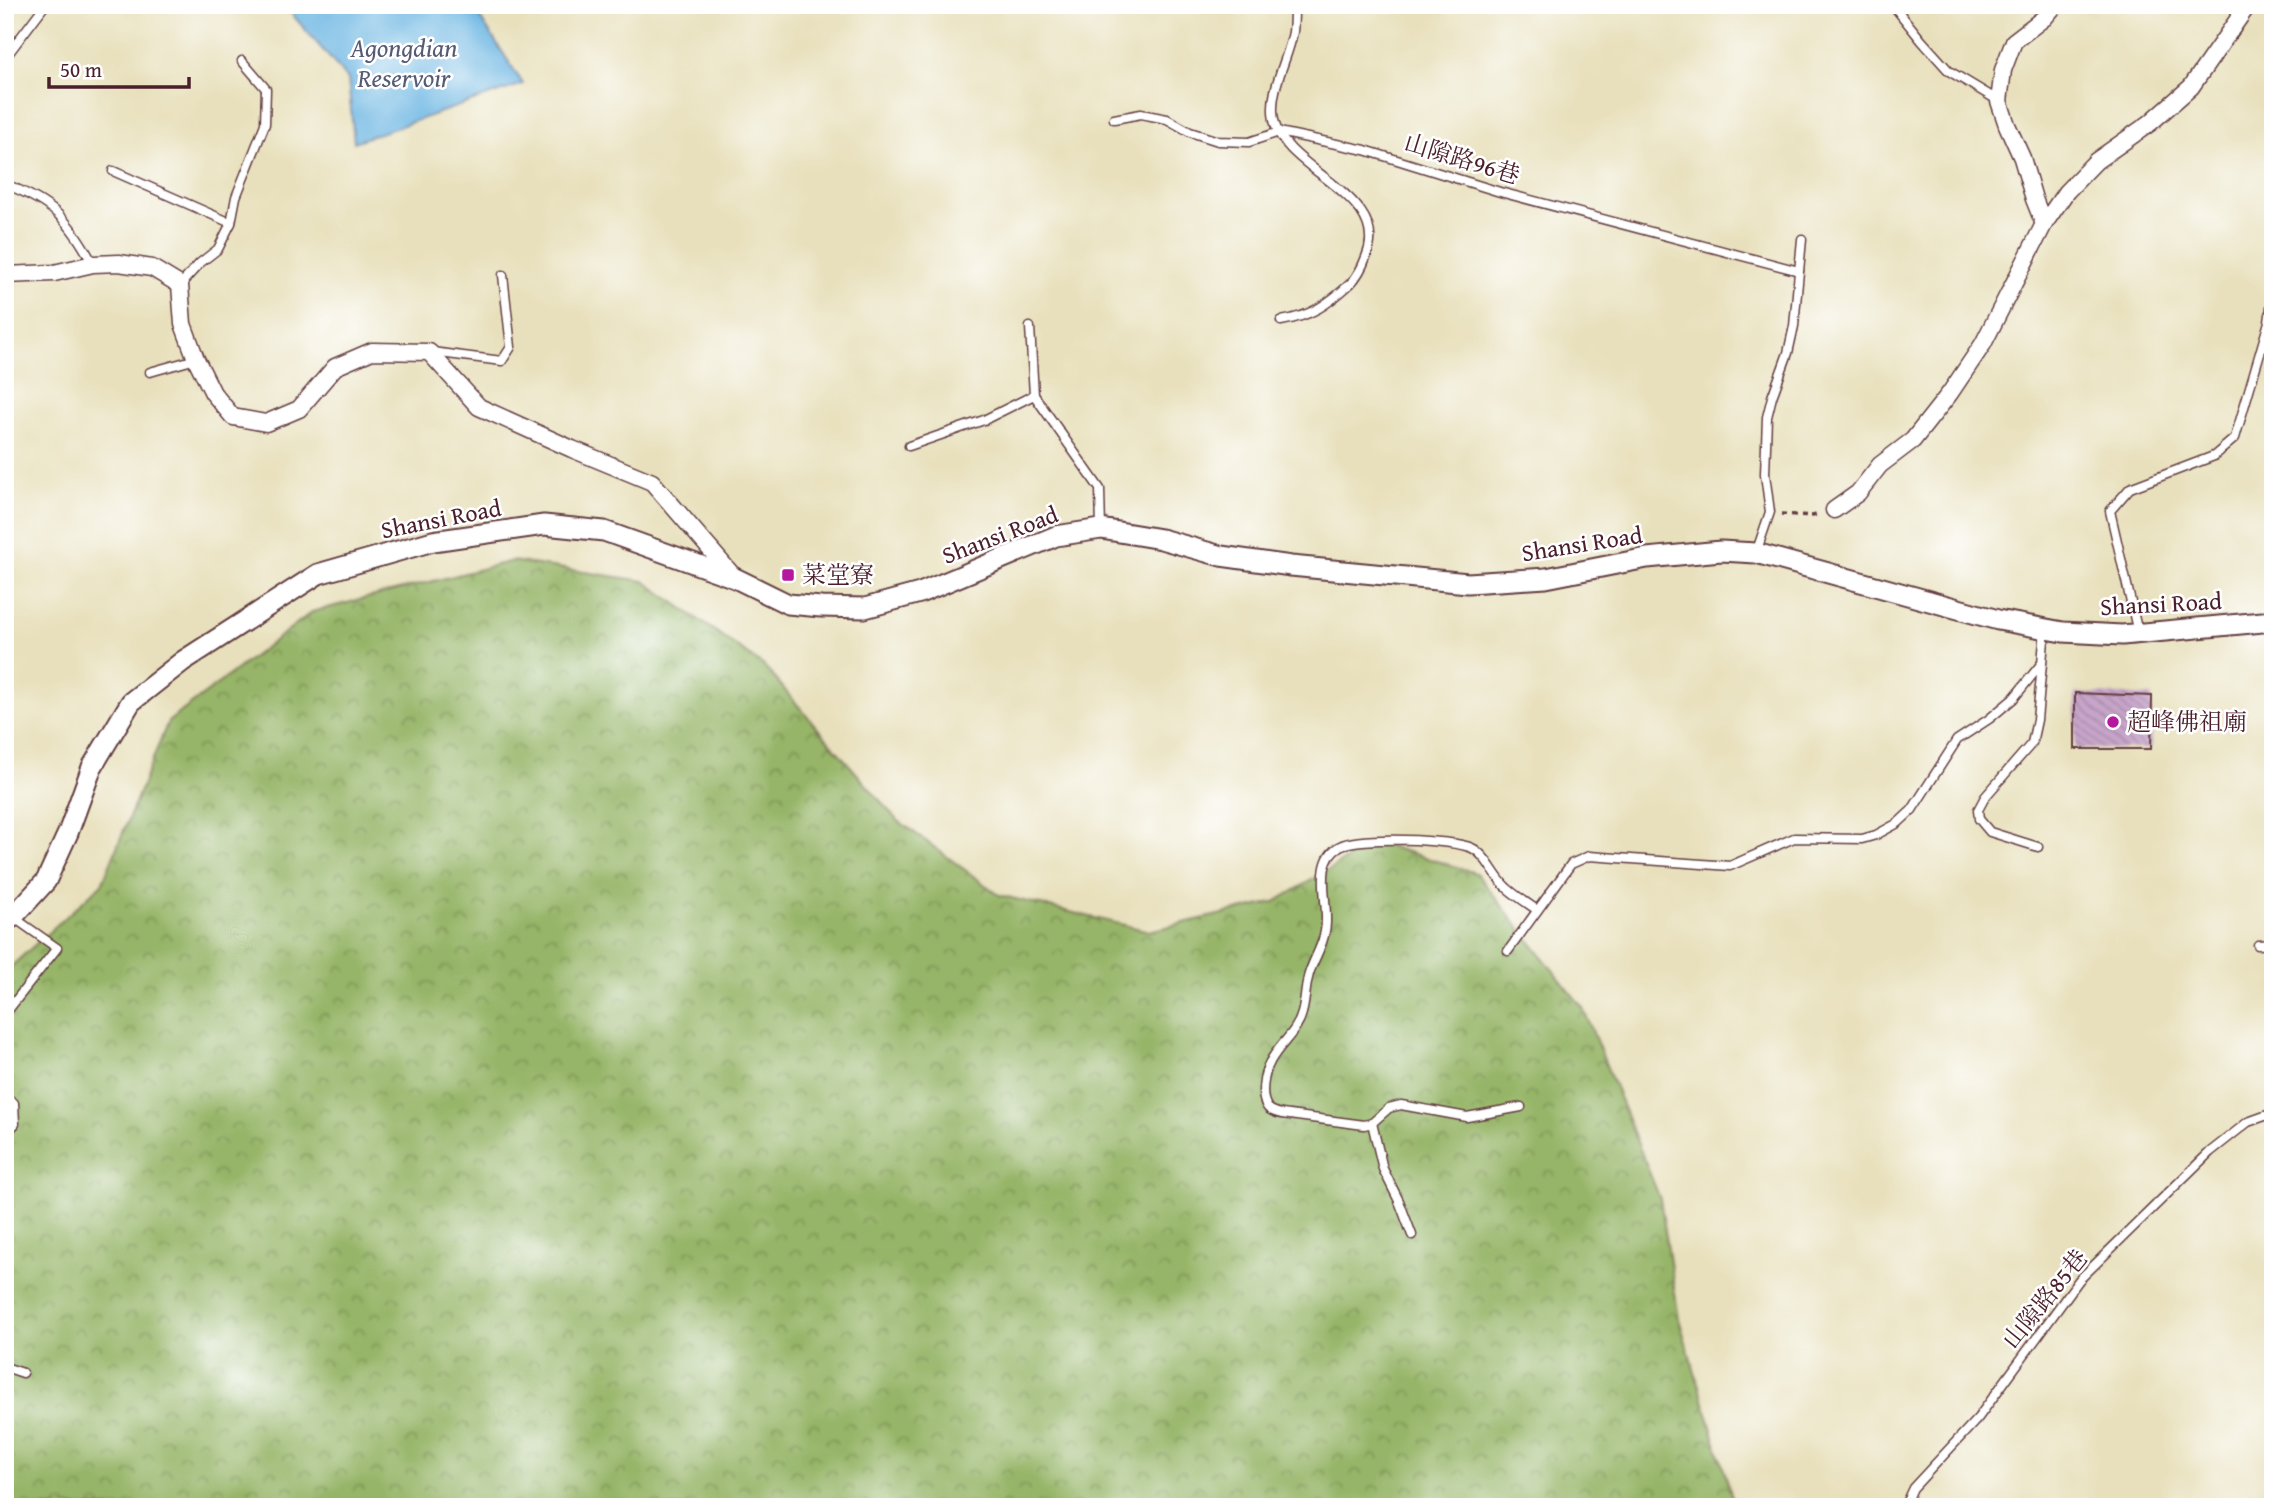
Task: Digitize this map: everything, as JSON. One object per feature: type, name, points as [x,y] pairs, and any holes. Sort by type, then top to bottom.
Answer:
[{"type":"street","points":[[2044,224],[1999,101],[2003,70],[2014,41],[2044,18],[2055,5]]},
{"type":"street","points":[[1834,510],[1858,494],[1880,465],[1913,440],[1950,394],[1983,344],[2044,224],[2066,192],[2096,161],[2150,123],[2192,87],[2248,5]]},
{"type":"street","points":[[5,275],[54,273],[93,264],[119,263],[152,268],[180,285],[183,324],[213,393],[233,417],[266,423],[299,409],[335,366],[372,351],[429,352],[479,407],[652,482],[735,578]]},
{"type":"street","name":"Shansi Road","points":[[9,919],[46,881],[68,833],[92,767],[131,702],[183,661],[318,574],[433,541],[544,525],[604,531],[735,578],[788,604],[865,608],[920,593],[1056,536],[1101,529],[1161,539],[1221,556],[1291,566],[1468,583],[1546,578],[1647,558],[1721,551],[1756,553],[1998,620],[2046,629],[2138,634],[2273,621]]},
{"type":"lane","points":[[5,58],[45,5]]},
{"type":"lane","points":[[1281,321],[1301,318],[1330,303],[1357,277],[1368,253],[1370,233],[1359,208],[1320,172],[1291,152],[1274,122],[1273,104],[1293,32],[1294,5]]},
{"type":"lane","points":[[1893,5],[1949,71],[1999,101]]},
{"type":"lane","points":[[180,285],[200,262],[218,249],[265,124],[266,89],[242,61]]},
{"type":"lane","name":"山隙路96巷","points":[[1114,119],[1141,114],[1167,119],[1191,132],[1218,141],[1249,142],[1279,132],[1365,150],[1500,191],[1800,271]]},
{"type":"lane","points":[[113,171],[230,223]]},
{"type":"lane","points":[[5,184],[31,194],[53,209],[73,228],[93,264]]},
{"type":"lane","points":[[1756,553],[1770,512],[1765,474],[1767,417],[1794,326],[1802,239]]},
{"type":"lane","points":[[429,352],[502,361],[511,347],[503,275]]},
{"type":"lane","points":[[2138,634],[2110,511],[2130,488],[2214,456],[2235,438],[2269,322],[2273,293]]},
{"type":"lane","points":[[1030,327],[1034,395],[1100,489],[1101,529]]},
{"type":"lane","points":[[150,372],[196,359]]},
{"type":"lane","points":[[909,446],[984,420],[1034,395]]},
{"type":"lane","points":[[2038,848],[1990,832],[1979,819],[1978,810],[1985,797],[2032,743],[2037,720],[2046,629]]},
{"type":"lane","points":[[1508,951],[1571,864],[1589,856],[1730,866],[1794,838],[1862,839],[1876,835],[1898,823],[1912,810],[1957,740],[2013,699],[2042,663]]},
{"type":"lane","points":[[1521,1107],[1468,1117],[1401,1105],[1389,1108],[1372,1123],[1364,1125],[1271,1111],[1265,1105],[1263,1088],[1270,1061],[1295,1029],[1302,1015],[1310,970],[1326,927],[1323,882],[1327,860],[1337,847],[1349,842],[1414,840],[1451,842],[1472,848],[1480,853],[1506,887],[1537,910]]},
{"type":"lane","points":[[5,1014],[57,948],[9,919]]},
{"type":"lane","points":[[2258,945],[2273,944]]},
{"type":"lane","points":[[5,1096],[14,1103],[15,1124],[5,1134]]},
{"type":"lane","name":"山隙路85巷","points":[[1904,1507],[1913,1488],[1978,1418],[2079,1280],[2210,1152],[2248,1122],[2273,1113]]},
{"type":"lane","points":[[1372,1123],[1382,1169],[1399,1200],[1412,1235]]},
{"type":"lane","points":[[5,1367],[23,1373]]},
{"type":"path","points":[[1770,512],[1813,516],[1834,510]]},
{"type":"green space","points":[[512,561],[644,581],[764,666],[896,819],[999,895],[1149,931],[1275,902],[1375,842],[1476,873],[1583,1008],[1660,1199],[1679,1319],[1735,1507],[5,1507],[5,972],[102,884],[168,722],[312,612]]},
{"type":"water","name":"Agongdian Reservoir","points":[[284,5],[472,5],[523,84],[354,142],[348,79]]},
{"type":"building","name":"超峰佛祖廟","points":[[2075,693],[2152,696],[2151,749],[2075,749]]},
{"type":"place","name":"菜堂寮","points":[[788,575]]},
{"type":"place","name":"超峰佛祖廟","points":[[2113,722]]}]
